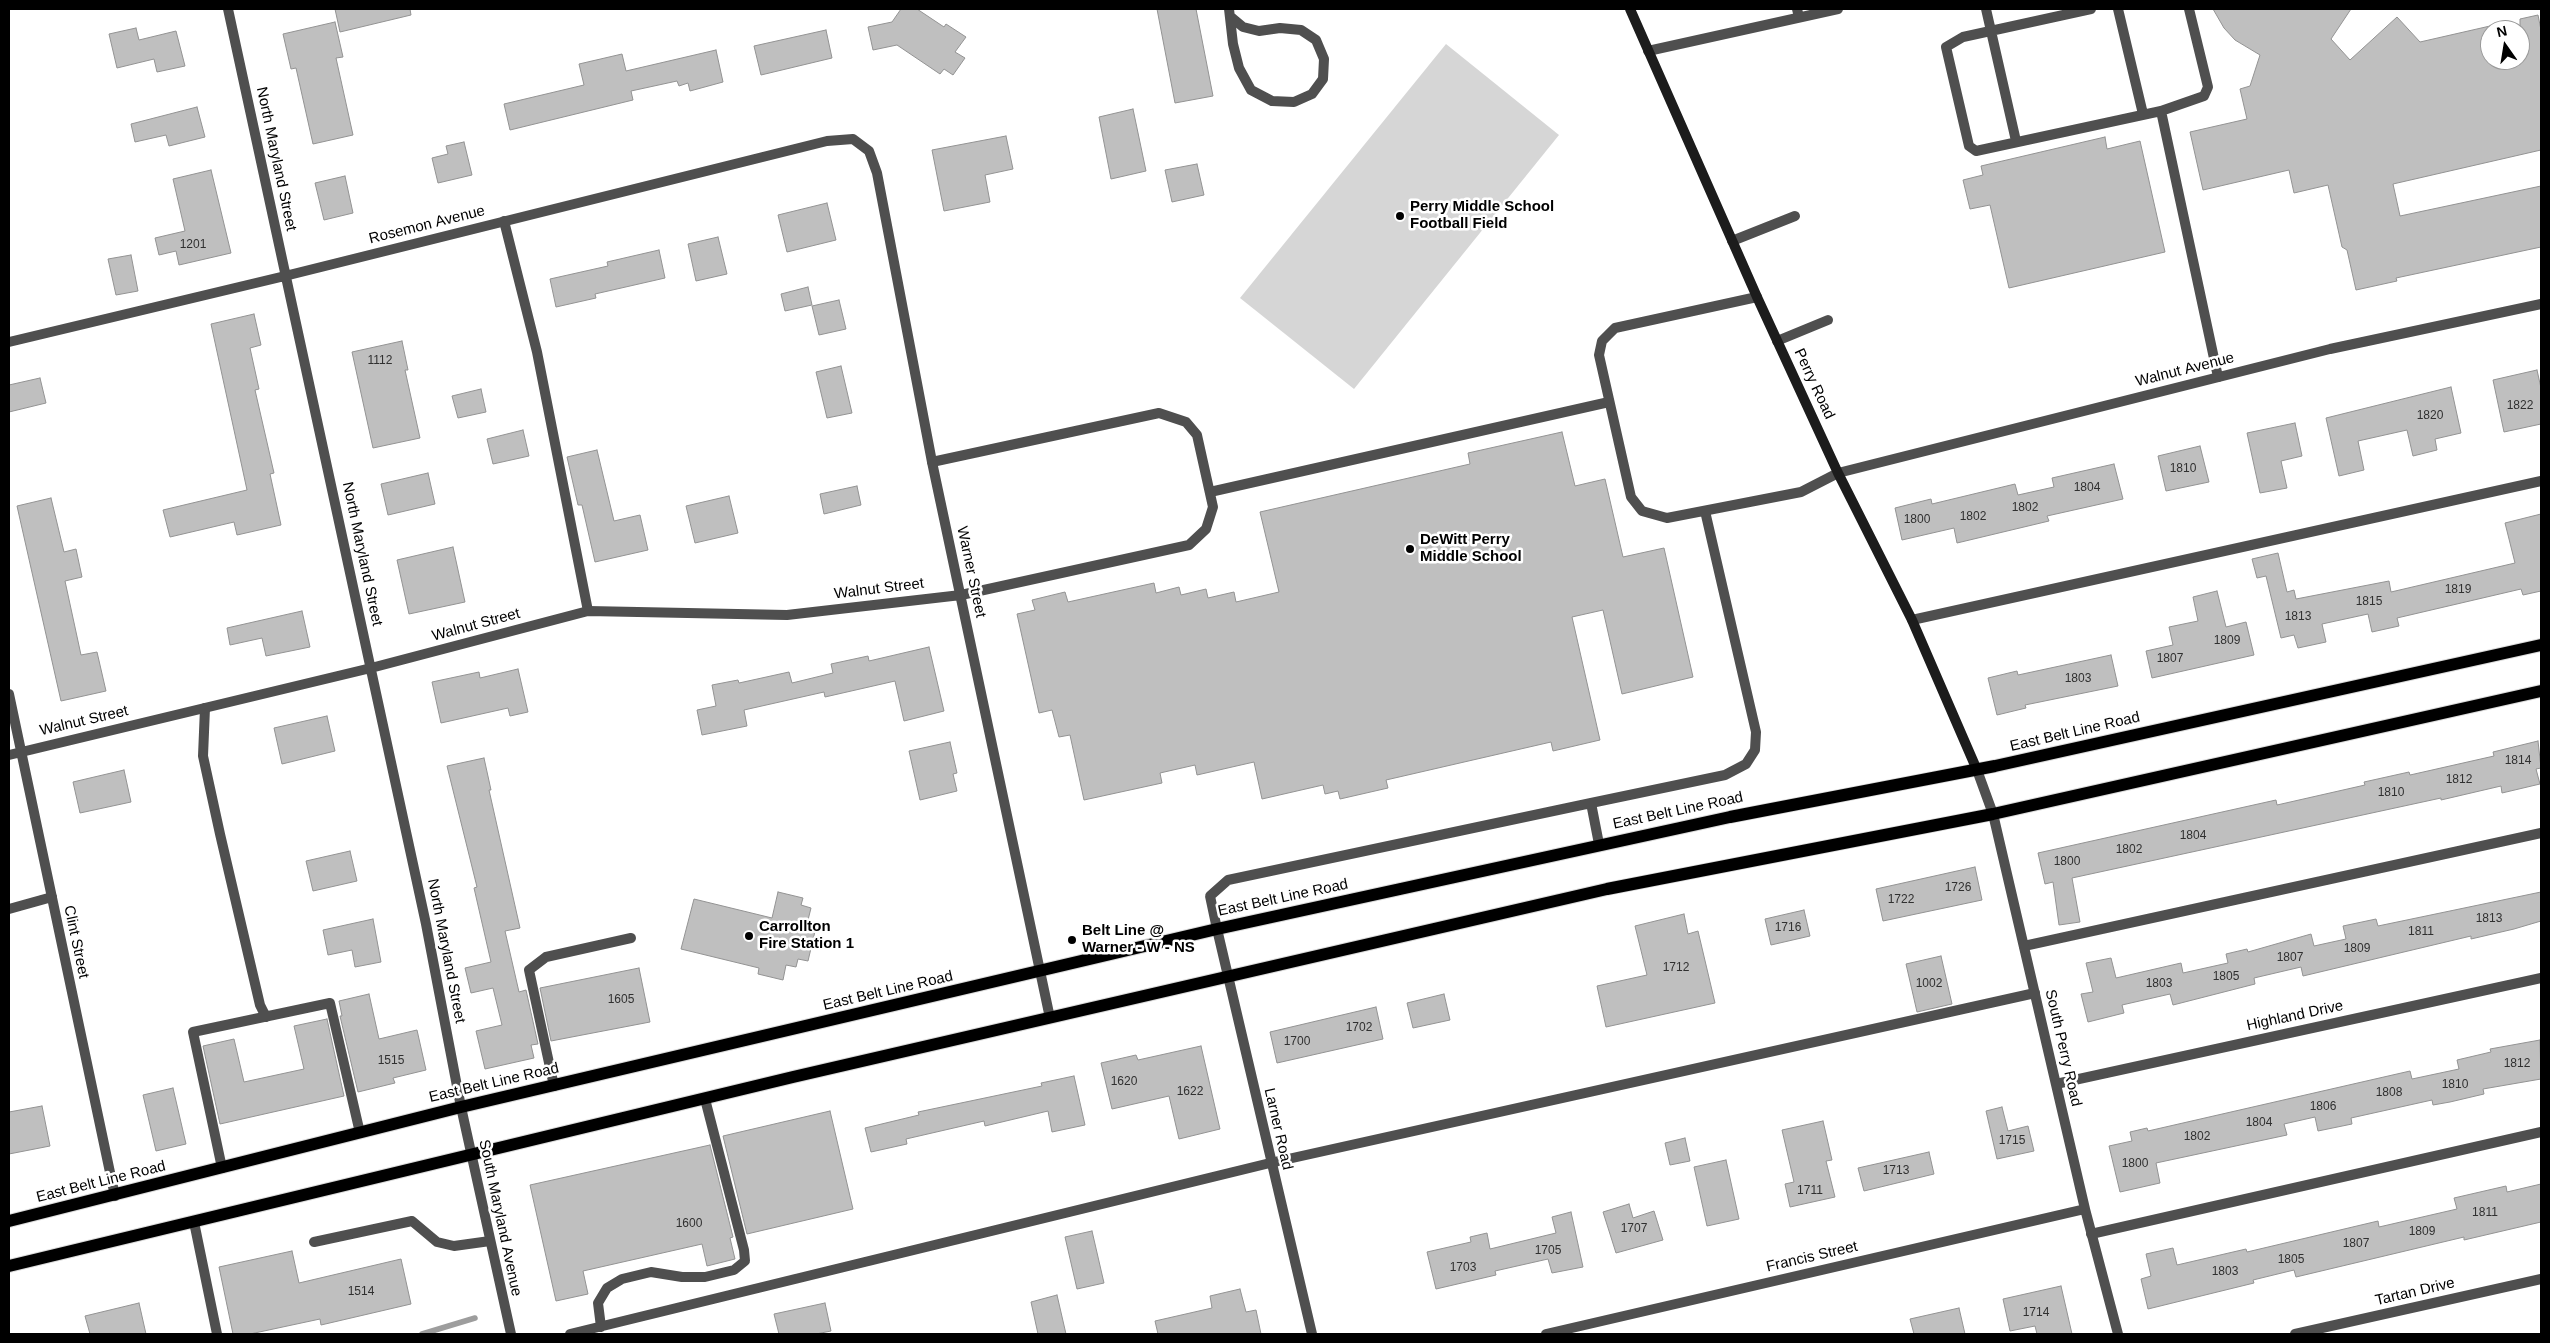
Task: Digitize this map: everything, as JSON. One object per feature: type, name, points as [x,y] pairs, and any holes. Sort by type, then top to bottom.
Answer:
[{"type":"main road","name":"East Belt Line Road","points":[[9,1221],[115,1196],[460,1107],[1217,929],[1599,844],[1977,770],[2541,645]]},
{"type":"main road","points":[[9,1266],[705,1099],[1608,889],[1993,814],[2541,691]]},
{"type":"street","name":"North Maryland Street","points":[[228,9],[426,924],[460,1107]]},
{"type":"street","name":"Perry Road","points":[[1630,9],[1777,341],[1838,473],[1912,620],[1977,770]]},
{"type":"street","points":[[1648,51],[1798,13],[1838,9]]},
{"type":"street","points":[[1986,9],[2016,141]]},
{"type":"street","points":[[2091,9],[1964,37],[1946,47],[1949,68],[1969,146],[1976,151],[2162,111],[2204,96],[2208,87],[2189,9]]},
{"type":"street","points":[[2118,9],[2143,114]]},
{"type":"street","points":[[1230,13],[1243,27],[1259,31],[1280,28],[1301,30],[1316,40],[1324,59],[1323,79],[1312,94],[1294,102],[1272,101],[1251,90],[1239,68],[1233,44],[1230,13]]},
{"type":"street","points":[[2162,111],[2218,377]]},
{"type":"street","name":"Rosemon Avenue","points":[[9,342],[285,276],[827,141],[853,139]]},
{"type":"street","name":"Warner Street","points":[[853,139],[869,151],[877,173],[932,462],[1050,1018]]},
{"type":"street","points":[[1732,241],[1795,216]]},
{"type":"street","points":[[504,221],[537,352],[588,610]]},
{"type":"street","name":"Walnut Avenue","points":[[1757,297],[1615,328],[1602,341],[1599,355],[1631,497],[1642,511],[1667,518],[1801,492],[1838,473],[2330,349],[2541,304]]},
{"type":"street","points":[[1777,341],[1828,320]]},
{"type":"street","points":[[1210,492],[1609,402]]},
{"type":"street","name":"Walnut Street","points":[[9,755],[371,668],[588,610],[787,615],[961,595],[1189,545],[1206,529],[1214,507],[1197,435],[1186,422],[1159,413],[932,462]]},
{"type":"street","points":[[1912,620],[2541,481]]},
{"type":"street","points":[[1599,844],[1591,803],[1725,775],[1746,764],[1756,750],[1756,732],[1705,511]]},
{"type":"street","name":"Clint Street","points":[[9,694],[115,1196]]},
{"type":"street","points":[[205,708],[203,756],[260,1005],[266,1017]]},
{"type":"street","name":"South Perry Road","points":[[1977,770],[1993,814],[2084,1209],[2118,1334]]},
{"type":"street","name":"Larner Road","points":[[1312,1334],[1270,1163],[1210,896],[1228,880],[1591,803]]},
{"type":"street","points":[[2024,946],[2541,833]]},
{"type":"street","points":[[9,909],[52,897]]},
{"type":"street","points":[[554,1086],[529,970],[546,958],[631,938]]},
{"type":"street","name":"Highland Drive","points":[[2056,1084],[2541,978]]},
{"type":"street","points":[[570,1334],[1270,1163],[2035,994]]},
{"type":"street","points":[[222,1168],[194,1032],[330,1003],[360,1133]]},
{"type":"street","points":[[601,1327],[598,1303],[607,1288],[622,1279],[651,1272],[682,1277],[705,1277],[734,1270],[745,1262],[744,1250],[705,1099]]},
{"type":"street","name":"South Maryland Avenue","points":[[460,1107],[511,1334]]},
{"type":"street","points":[[2091,1234],[2541,1132]]},
{"type":"street","name":"Francis Street","points":[[1546,1334],[2084,1209]]},
{"type":"street","points":[[314,1242],[412,1221],[437,1242],[454,1246],[490,1241]]},
{"type":"street","points":[[194,1222],[218,1334]]},
{"type":"street","name":"Tartan Drive","points":[[2295,1334],[2541,1279]]},
{"type":"shaded area","name":"Perry Middle School Football Field","points":[[1446,44],[1559,135],[1354,389],[1240,298]]},
{"type":"building","points":[[335,9],[410,9],[411,15],[340,32]]},
{"type":"building","points":[[901,9],[917,9],[944,27],[946,24],[966,37],[955,52],[965,58],[953,75],[944,69],[940,74],[897,45],[873,50],[868,27],[892,22]]},
{"type":"building","points":[[1157,9],[1196,9],[1213,96],[1175,103]]},
{"type":"building","points":[[2213,9],[2351,9],[2331,39],[2350,60],[2397,17],[2420,42],[2480,28],[2480,70],[2530,70],[2530,20],[2520,19],[2538,15],[2541,30],[2541,150],[2393,184],[2400,216],[2541,186],[2541,247],[2396,278],[2397,281],[2356,290],[2347,250],[2342,247],[2328,185],[2294,193],[2289,170],[2203,190],[2190,132],[2247,119],[2240,89],[2250,86],[2260,55],[2235,40],[2224,28]]},
{"type":"building","points":[[335,22],[343,57],[336,58],[353,135],[313,144],[296,68],[291,69],[283,34]]},
{"type":"building","points":[[136,28],[139,40],[176,31],[185,66],[157,72],[154,59],[117,68],[109,34]]},
{"type":"building","points":[[826,30],[832,58],[761,75],[754,46]]},
{"type":"building","points":[[716,50],[723,82],[690,91],[688,83],[679,86],[677,81],[631,91],[633,100],[510,130],[504,104],[584,85],[579,64],[622,54],[626,71]]},
{"type":"building","points":[[197,107],[205,137],[169,146],[166,135],[135,142],[131,124]]},
{"type":"building","points":[[1133,109],[1146,171],[1111,179],[1099,117]]},
{"type":"building","points":[[1006,136],[1013,169],[985,175],[990,202],[944,211],[932,150]]},
{"type":"building","points":[[2105,137],[2107,149],[2140,141],[2165,252],[2009,288],[1990,205],[1970,209],[1963,180],[1983,175],[1981,166]]},
{"type":"building","points":[[464,142],[472,175],[438,183],[432,158],[448,154],[446,146]]},
{"type":"building","points":[[1197,164],[1204,195],[1172,202],[1165,170]]},
{"type":"building","points":[[211,170],[231,253],[179,265],[176,251],[159,255],[155,238],[185,231],[173,179]]},
{"type":"building","points":[[345,176],[353,213],[324,220],[315,183]]},
{"type":"building","points":[[827,203],[836,240],[787,252],[778,215]]},
{"type":"building","points":[[718,237],[727,274],[696,281],[688,244]]},
{"type":"building","points":[[659,250],[665,278],[595,294],[596,298],[556,307],[550,279],[608,266],[607,262]]},
{"type":"building","points":[[131,255],[138,291],[116,295],[108,259]]},
{"type":"building","points":[[808,287],[812,305],[785,311],[781,294]]},
{"type":"building","points":[[839,300],[846,329],[819,335],[812,306]]},
{"type":"building","points":[[254,314],[261,345],[250,348],[259,389],[255,390],[274,473],[270,474],[281,525],[237,535],[234,522],[170,537],[163,510],[247,490],[211,324]]},
{"type":"building","points":[[402,341],[408,370],[405,370],[420,438],[373,448],[352,352]]},
{"type":"building","points":[[841,366],[852,413],[827,418],[816,372]]},
{"type":"building","points":[[2537,370],[2541,388],[2541,424],[2504,432],[2493,380]]},
{"type":"building","points":[[40,378],[46,403],[9,412],[9,385]]},
{"type":"building","points":[[2451,387],[2461,433],[2435,439],[2437,450],[2413,456],[2407,430],[2358,441],[2364,470],[2339,476],[2326,418]]},
{"type":"building","points":[[481,389],[486,412],[458,418],[452,396]]},
{"type":"building","points":[[2295,423],[2302,456],[2281,461],[2287,488],[2260,493],[2247,433]]},
{"type":"building","points":[[523,430],[529,456],[493,464],[487,439]]},
{"type":"building","points":[[1562,432],[1575,486],[1605,479],[1623,557],[1664,548],[1693,677],[1622,694],[1603,610],[1572,617],[1600,740],[1553,751],[1551,742],[1386,780],[1388,788],[1340,799],[1338,791],[1325,794],[1323,785],[1262,799],[1254,762],[1197,775],[1195,765],[1160,773],[1162,783],[1084,800],[1070,735],[1059,737],[1052,710],[1039,713],[1017,614],[1035,610],[1032,600],[1065,592],[1068,602],[1154,583],[1156,593],[1179,587],[1181,595],[1206,589],[1208,598],[1234,592],[1236,602],[1279,592],[1260,512],[1470,464],[1468,453]]},
{"type":"building","points":[[2200,446],[2209,482],[2166,491],[2158,456]]},
{"type":"building","points":[[597,450],[614,521],[640,515],[648,550],[595,562],[582,505],[578,505],[567,457]]},
{"type":"building","points":[[2114,464],[2123,499],[2047,516],[2049,521],[1957,543],[1954,528],[1902,540],[1895,508],[1931,499],[1932,504],[2015,484],[2018,495],[2054,487],[2052,478]]},
{"type":"building","points":[[428,473],[435,504],[388,515],[381,484]]},
{"type":"building","points":[[857,486],[861,505],[824,514],[820,494]]},
{"type":"building","points":[[729,496],[738,533],[695,543],[686,506]]},
{"type":"building","points":[[51,498],[64,552],[76,549],[82,577],[65,581],[81,655],[97,652],[106,691],[61,701],[17,506]]},
{"type":"building","points":[[2541,514],[2541,591],[2523,595],[2521,589],[2397,618],[2399,626],[2372,632],[2368,614],[2322,624],[2326,642],[2298,648],[2294,635],[2281,638],[2266,576],[2257,578],[2252,559],[2278,553],[2287,592],[2294,590],[2296,599],[2389,581],[2391,592],[2515,563],[2505,523]]},
{"type":"building","points":[[453,547],[465,602],[409,614],[397,560]]},
{"type":"building","points":[[2217,591],[2226,627],[2246,622],[2254,655],[2152,678],[2146,651],[2173,645],[2169,627],[2198,621],[2193,597]]},
{"type":"building","points":[[302,611],[310,647],[266,656],[262,638],[230,645],[227,628]]},
{"type":"building","points":[[929,647],[944,711],[904,721],[895,681],[825,697],[824,692],[744,710],[747,726],[702,735],[697,710],[716,706],[712,685],[738,680],[739,683],[789,672],[792,683],[833,673],[831,664],[868,656],[869,661]]},
{"type":"building","points":[[2111,655],[2118,686],[2025,705],[2026,708],[1997,715],[1988,678],[2017,671],[2018,675]]},
{"type":"building","points":[[518,669],[528,712],[510,716],[508,708],[441,723],[432,682],[479,672],[480,678]]},
{"type":"building","points":[[327,716],[335,751],[282,764],[274,728]]},
{"type":"building","points":[[2538,741],[2541,768],[2536,769],[2540,784],[2502,793],[2501,786],[2441,800],[2441,798],[2072,878],[2080,922],[2059,925],[2053,882],[2045,884],[2038,853],[2276,800],[2277,805],[2365,785],[2364,782],[2409,772],[2410,775],[2494,756],[2493,752]]},
{"type":"building","points":[[950,742],[957,773],[953,774],[957,791],[920,800],[909,751]]},
{"type":"building","points":[[484,758],[491,790],[489,790],[520,928],[505,931],[519,992],[526,990],[538,1044],[531,1045],[534,1058],[485,1069],[476,1031],[502,1025],[493,988],[471,993],[465,968],[491,962],[474,888],[477,887],[447,766]]},
{"type":"building","points":[[124,770],[131,802],[80,813],[73,782]]},
{"type":"building","points":[[350,851],[357,881],[313,891],[306,861]]},
{"type":"building","points":[[1975,867],[1982,900],[1883,921],[1876,889]]},
{"type":"building","name":"Carrollton Fire Station 1","points":[[778,892],[803,898],[801,905],[811,908],[808,920],[817,923],[808,961],[798,959],[796,967],[786,965],[783,980],[758,974],[759,968],[681,949],[694,899],[772,918]]},
{"type":"building","points":[[2541,892],[2541,921],[2514,929],[2471,939],[2471,936],[2303,976],[2301,967],[2254,978],[2255,984],[2173,1005],[2170,994],[2122,1005],[2124,1013],[2088,1022],[2081,994],[2093,992],[2086,963],[2111,958],[2116,978],[2181,963],[2183,973],[2228,963],[2226,954],[2247,949],[2248,952],[2311,934],[2314,946],[2346,939],[2343,926],[2376,919],[2378,926]]},
{"type":"building","points":[[1804,910],[1810,936],[1771,945],[1765,919]]},
{"type":"building","points":[[1684,914],[1688,934],[1698,931],[1715,1003],[1606,1027],[1597,986],[1647,975],[1635,926]]},
{"type":"building","points":[[373,919],[381,962],[355,967],[352,950],[328,955],[323,930]]},
{"type":"building","points":[[1941,956],[1952,1004],[1917,1012],[1906,964]]},
{"type":"building","points":[[639,968],[650,1022],[551,1041],[540,988]]},
{"type":"building","points":[[369,994],[379,1039],[417,1030],[426,1070],[393,1078],[395,1083],[358,1092],[340,1016],[342,1016],[339,1001]]},
{"type":"building","points":[[1444,994],[1450,1020],[1413,1028],[1407,1003]]},
{"type":"building","points":[[1376,1007],[1383,1039],[1277,1063],[1270,1032]]},
{"type":"building","points":[[327,1019],[344,1096],[220,1124],[203,1046],[234,1039],[244,1082],[304,1069],[294,1026]]},
{"type":"building","points":[[2540,1040],[2541,1079],[2483,1089],[2484,1094],[2450,1102],[2433,1105],[2432,1100],[2351,1118],[2352,1124],[2318,1131],[2315,1117],[2284,1124],[2287,1135],[2156,1163],[2160,1183],[2120,1192],[2109,1146],[2132,1141],[2130,1132],[2147,1128],[2148,1131],[2410,1071],[2412,1079],[2459,1069],[2457,1060],[2491,1052],[2490,1049]]},
{"type":"building","points":[[1201,1046],[1220,1129],[1179,1139],[1169,1096],[1112,1109],[1101,1063],[1136,1055],[1138,1060]]},
{"type":"building","points":[[1074,1076],[1085,1125],[1052,1132],[1048,1111],[985,1126],[984,1121],[906,1139],[907,1144],[871,1152],[865,1128],[919,1115],[918,1112],[1042,1086],[1041,1083]]},
{"type":"building","points":[[173,1088],[186,1144],[156,1151],[143,1095]]},
{"type":"building","points":[[42,1106],[50,1146],[9,1154],[9,1112]]},
{"type":"building","points":[[2002,1107],[2008,1131],[2028,1126],[2034,1151],[1997,1159],[1986,1111]]},
{"type":"building","points":[[830,1111],[853,1209],[747,1234],[723,1136]]},
{"type":"building","points":[[1823,1121],[1832,1160],[1826,1161],[1835,1197],[1790,1207],[1785,1184],[1794,1182],[1782,1130]]},
{"type":"building","points":[[1685,1138],[1690,1161],[1670,1165],[1665,1143]]},
{"type":"building","points":[[710,1145],[733,1237],[730,1238],[735,1259],[707,1266],[702,1244],[583,1271],[588,1294],[556,1301],[530,1185]]},
{"type":"building","points":[[1929,1152],[1934,1174],[1864,1191],[1858,1168]]},
{"type":"building","points":[[1726,1160],[1739,1219],[1707,1226],[1694,1167]]},
{"type":"building","points":[[2541,1184],[2541,1222],[2464,1240],[2464,1237],[2296,1277],[2294,1270],[2253,1280],[2254,1283],[2148,1309],[2141,1279],[2151,1276],[2146,1254],[2173,1248],[2177,1265],[2246,1249],[2247,1252],[2378,1221],[2379,1227],[2457,1209],[2454,1198],[2506,1186],[2507,1192]]},
{"type":"building","points":[[1629,1204],[1633,1218],[1654,1211],[1663,1240],[1616,1253],[1603,1212]]},
{"type":"building","points":[[1571,1212],[1583,1267],[1552,1273],[1548,1259],[1495,1271],[1496,1275],[1436,1289],[1427,1252],[1471,1242],[1470,1237],[1487,1233],[1490,1249],[1556,1233],[1552,1217]]},
{"type":"building","points":[[1092,1231],[1104,1283],[1077,1289],[1065,1237]]},
{"type":"building","points":[[292,1251],[299,1283],[401,1259],[411,1304],[321,1325],[320,1319],[250,1334],[233,1334],[219,1267]]},
{"type":"building","points":[[2061,1286],[2072,1334],[2037,1334],[2035,1326],[2010,1331],[2003,1299]]},
{"type":"building","points":[[1240,1289],[1246,1312],[1256,1310],[1261,1334],[1158,1334],[1155,1321],[1212,1308],[1210,1296]]},
{"type":"building","points":[[1057,1295],[1066,1334],[1038,1334],[1031,1302]]},
{"type":"building","points":[[139,1303],[146,1334],[90,1334],[85,1316]]},
{"type":"building","points":[[825,1303],[831,1331],[816,1334],[779,1334],[774,1314]]},
{"type":"building","points":[[1959,1308],[1965,1334],[1914,1334],[1910,1319]]},
{"type":"waterway","points":[[422,1334],[475,1318]]},
{"type":"place","name":"Perry Middle School Football Field","points":[[1400,216]]},
{"type":"place","name":"DeWitt Perry Middle School","points":[[1410,549]]},
{"type":"place","name":"Carrollton Fire Station 1","points":[[749,936]]},
{"type":"place","name":"Belt Line @ Warner - W - NS","points":[[1072,940]]}]
